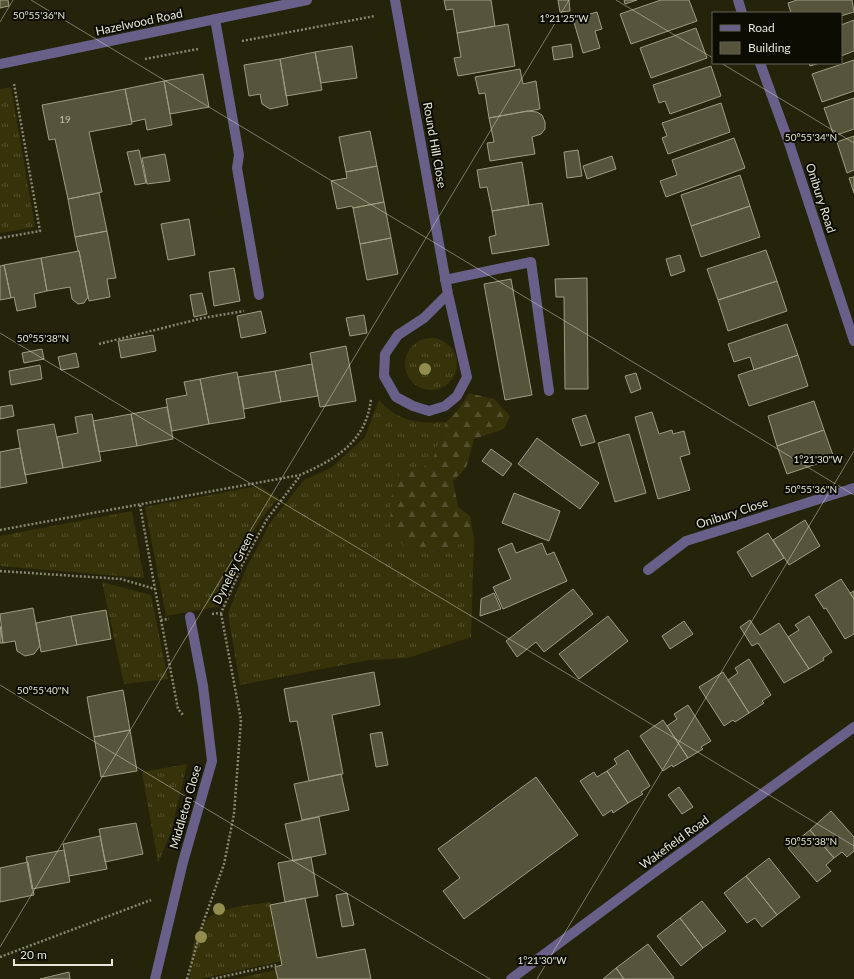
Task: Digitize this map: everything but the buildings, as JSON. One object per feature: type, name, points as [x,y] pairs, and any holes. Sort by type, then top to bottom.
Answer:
[{"type":"street","name":"Hazelwood Road","points":[[0,64],[307,0]]},
{"type":"street","name":"Round Hill Close","points":[[384,376],[396,397],[413,406],[429,411],[445,406],[458,396],[467,377],[445,280],[399,12],[395,0]]},
{"type":"street","points":[[738,0],[742,12]]},
{"type":"street","points":[[215,19],[240,155],[237,168],[259,295]]},
{"type":"street","name":"Onibury Road","points":[[760,64],[788,140],[854,341]]},
{"type":"street","points":[[445,280],[531,262],[549,391]]},
{"type":"street","points":[[384,376],[385,354],[398,335],[424,318],[448,294]]},
{"type":"street","name":"Onibury Close","points":[[648,570],[686,541],[854,488]]},
{"type":"street","name":"Middleton Close","points":[[155,979],[176,891],[212,761],[203,686],[190,617]]},
{"type":"street","name":"Wakefield Road","points":[[511,979],[854,727]]},
{"type":"path","points":[[144,59],[399,12]]},
{"type":"path","points":[[0,238],[40,231],[14,83],[22,82]]},
{"type":"path","points":[[99,344],[203,318],[262,308],[259,295]]},
{"type":"path","name":"Dyneley Green","points":[[0,530],[300,475],[333,460],[363,430],[370,410],[372,388],[384,376]]},
{"type":"path","name":"Dyneley Green","points":[[140,505],[161,620],[221,613],[244,561],[267,520],[300,475]]},
{"type":"path","points":[[0,571],[121,579],[155,589]]},
{"type":"path","points":[[0,957],[176,891]]},
{"type":"path","points":[[212,979],[276,965]]},
{"type":"green space","points":[[11,87],[35,227],[0,233],[0,89]]},
{"type":"green space","points":[[426,338],[436,338],[445,342],[453,350],[457,359],[457,369],[453,378],[445,386],[436,390],[426,390],[417,386],[409,378],[405,369],[405,359],[409,350],[417,342]]},
{"type":"green space","points":[[469,393],[494,399],[510,416],[504,429],[474,439],[466,468],[453,481],[458,507],[470,516],[474,539],[436,552],[407,550],[391,530],[390,501],[401,469],[420,469],[432,462],[446,422],[458,410]]},
{"type":"green space","points":[[379,400],[394,413],[410,420],[418,422],[446,422],[432,462],[420,469],[436,552],[474,539],[471,637],[408,658],[369,660],[240,685],[228,613],[246,569],[270,523],[304,480],[331,468],[365,437]]},
{"type":"green space","points":[[259,486],[279,498],[260,522],[244,549],[221,606],[166,616],[145,507]]},
{"type":"green space","points":[[132,511],[144,578],[0,566],[0,536]]},
{"type":"green space","points":[[102,582],[151,595],[168,679],[124,684]]},
{"type":"green space","points":[[187,764],[171,832],[158,863],[142,772]]},
{"type":"green space","points":[[270,902],[282,961],[200,979],[190,979],[191,959],[195,939],[200,928],[207,920],[215,914],[225,910]]},
{"type":"green space","points":[[276,970],[278,979],[233,979]]}]
